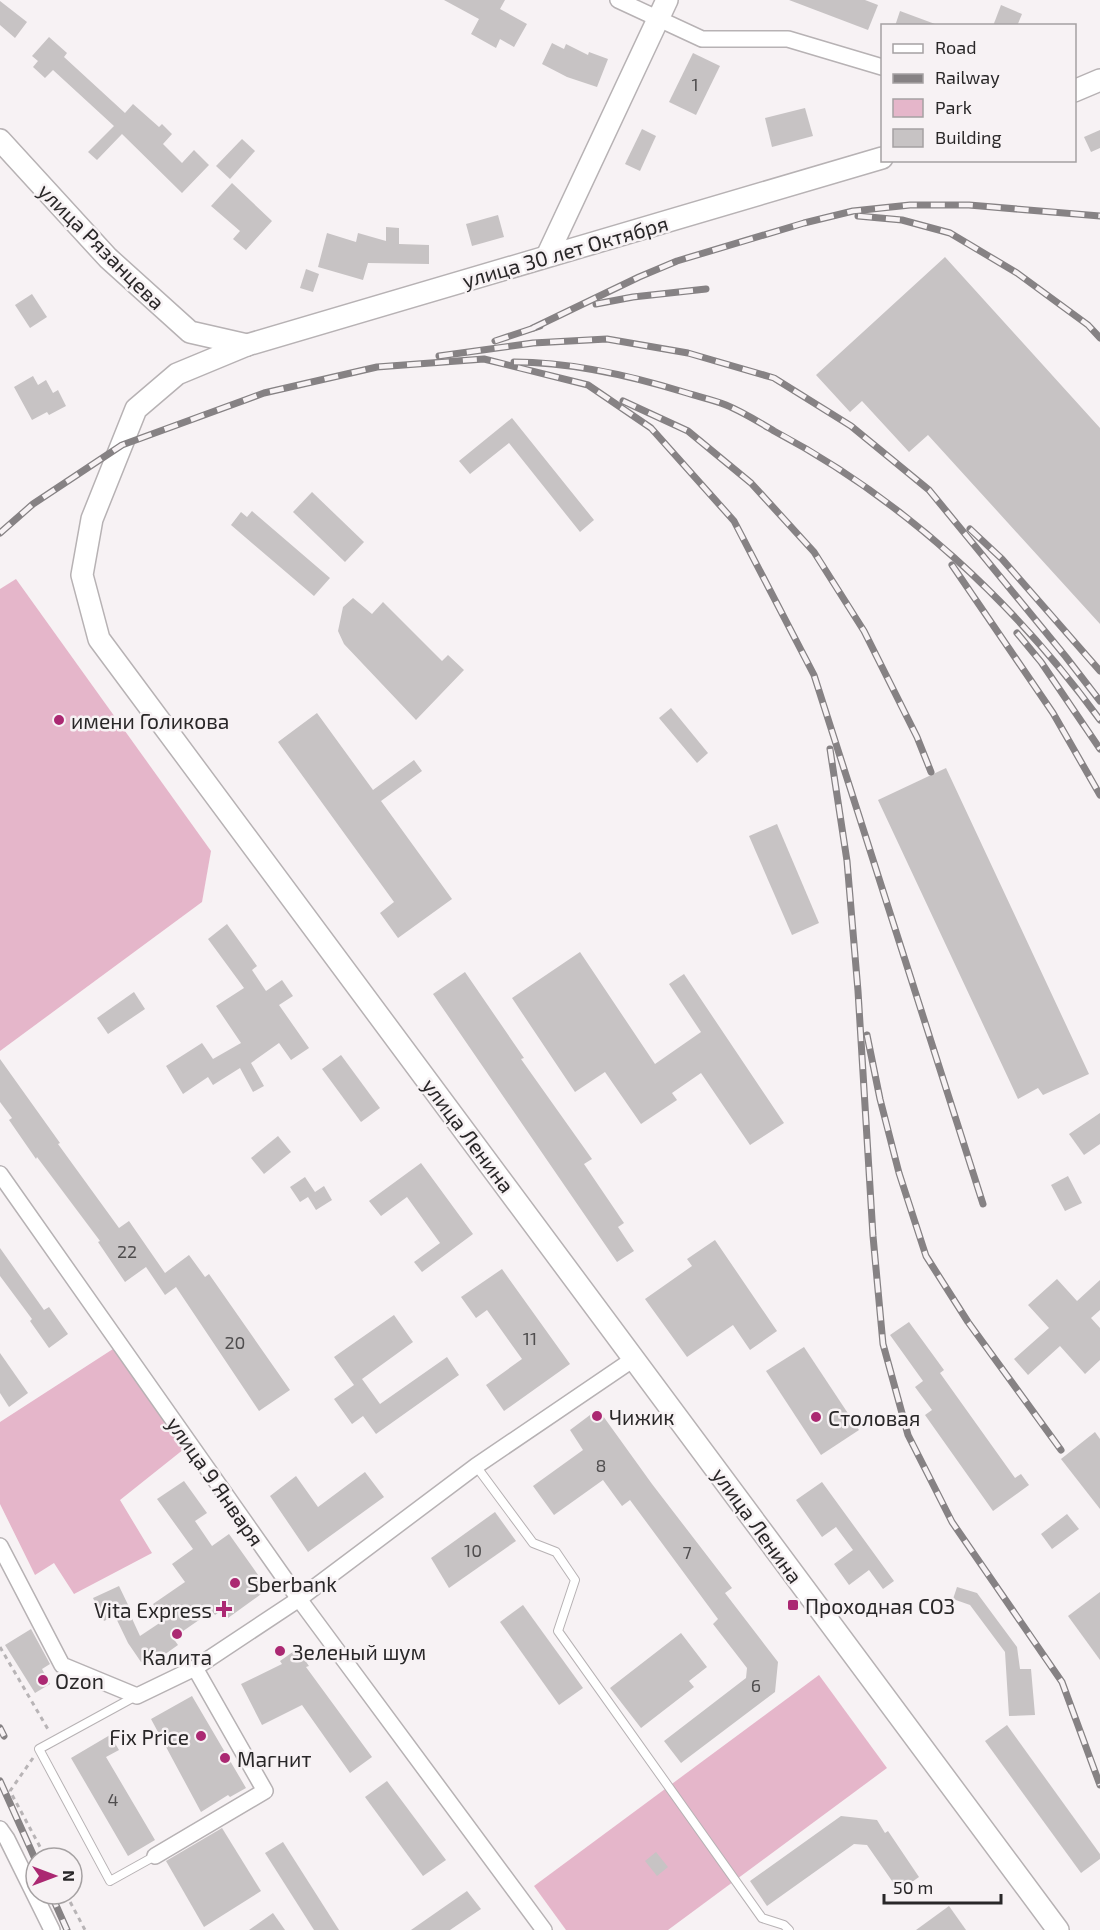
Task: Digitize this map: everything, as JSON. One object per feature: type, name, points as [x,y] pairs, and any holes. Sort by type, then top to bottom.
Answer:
[{"type":"street","points":[[618,0],[664,9],[702,39],[788,39],[881,67]]},
{"type":"street","points":[[547,256],[664,9]]},
{"type":"street","points":[[1076,90],[1100,80]]},
{"type":"street","name":"улица Рязанцева","points":[[0,140],[108,258],[190,333],[247,345]]},
{"type":"street","name":"улица 30 лет Октября","points":[[247,345],[881,158]]},
{"type":"street","name":"улица Ленина","points":[[247,345],[177,374],[136,409],[92,519],[82,575],[99,639],[1058,1930]]},
{"type":"street","name":"улица 9 Января","points":[[0,1174],[299,1599],[544,1930]]},
{"type":"street","points":[[0,1546],[62,1665],[137,1696],[195,1668],[299,1599],[476,1466],[635,1358]]},
{"type":"street","points":[[155,1856],[265,1791],[195,1668]]},
{"type":"street","points":[[0,1829],[52,1930]]},
{"type":"lane","points":[[476,1466],[533,1543],[556,1552],[575,1580],[558,1631],[762,1918],[784,1925],[789,1930]]},
{"type":"lane","points":[[137,1696],[39,1749],[110,1881],[155,1856]]},
{"type":"path","points":[[0,1647],[54,1740]]},
{"type":"path","points":[[39,1749],[10,1791],[40,1846]]},
{"type":"path","points":[[72,1906],[85,1930]]},
{"type":"green space","name":"имени Голикова","points":[[16,579],[211,851],[202,902],[0,1051],[0,589]]},
{"type":"green space","points":[[113,1349],[184,1449],[120,1500],[152,1553],[74,1594],[54,1563],[35,1575],[0,1504],[0,1422]]},
{"type":"green space","points":[[819,1675],[887,1768],[668,1930],[566,1930],[534,1886]]},
{"type":"building","points":[[444,0],[505,0],[500,9],[527,24],[514,47],[500,39],[496,48],[471,34],[479,19]]},
{"type":"building","points":[[789,0],[865,0],[878,5],[868,30]]},
{"type":"building","points":[[0,1],[27,22],[15,38],[0,25]]},
{"type":"building","points":[[1001,5],[1022,14],[1018,24],[994,24]]},
{"type":"building","points":[[900,11],[935,24],[896,24]]},
{"type":"building","points":[[49,37],[67,53],[64,57],[125,113],[133,104],[159,127],[162,124],[172,134],[163,144],[182,163],[194,150],[209,165],[182,193],[122,134],[97,160],[88,152],[114,126],[53,70],[45,78],[33,67],[38,61],[32,56]]},
{"type":"building","points":[[552,43],[564,49],[566,44],[588,55],[589,52],[608,59],[597,87],[567,77],[542,64]]},
{"type":"building","points":[[693,53],[720,66],[696,115],[669,102]]},
{"type":"building","points":[[805,108],[813,136],[772,147],[765,118]]},
{"type":"building","points":[[642,129],[656,136],[640,171],[625,164]]},
{"type":"building","points":[[1100,130],[1100,148],[1091,152],[1084,137]]},
{"type":"building","points":[[242,139],[255,151],[230,179],[216,166]]},
{"type":"building","points":[[232,183],[272,221],[246,250],[233,239],[240,231],[211,206]]},
{"type":"building","points":[[498,215],[504,237],[472,246],[466,224]]},
{"type":"building","points":[[386,227],[399,228],[399,244],[429,245],[429,264],[368,263],[363,280],[318,267],[327,233],[356,242],[358,233],[386,241]]},
{"type":"building","points":[[945,257],[1100,428],[1100,624],[928,435],[909,452],[862,401],[850,412],[816,375]]},
{"type":"building","points":[[306,269],[319,274],[313,292],[300,288]]},
{"type":"building","points":[[32,294],[47,317],[30,328],[15,305]]},
{"type":"building","points":[[33,376],[38,385],[46,380],[53,393],[58,390],[66,406],[49,415],[47,412],[32,420],[14,387]]},
{"type":"building","points":[[512,418],[594,520],[580,532],[509,443],[470,474],[459,461]]},
{"type":"building","points":[[312,492],[364,542],[345,562],[293,512]]},
{"type":"building","points":[[252,511],[330,578],[314,596],[231,525],[241,512],[247,517]]},
{"type":"building","points":[[353,598],[372,614],[383,602],[442,661],[448,655],[464,670],[416,720],[344,644],[338,631],[343,607]]},
{"type":"building","points":[[671,708],[708,753],[697,763],[659,718]]},
{"type":"building","points":[[317,713],[373,790],[414,760],[422,771],[381,801],[452,899],[398,938],[380,913],[394,902],[278,742]]},
{"type":"building","points":[[946,768],[1089,1074],[1043,1095],[1038,1088],[1018,1099],[878,800]]},
{"type":"building","points":[[777,824],[819,923],[792,935],[749,836]]},
{"type":"building","points":[[227,924],[257,966],[252,970],[266,991],[282,980],[293,996],[279,1005],[309,1048],[291,1060],[279,1043],[251,1063],[264,1086],[253,1092],[240,1068],[213,1085],[208,1077],[183,1094],[166,1066],[202,1043],[213,1059],[241,1043],[216,1006],[244,988],[208,939]]},
{"type":"building","points":[[580,952],[655,1064],[701,1032],[669,984],[684,974],[784,1123],[750,1145],[701,1073],[672,1093],[677,1100],[641,1124],[605,1072],[575,1092],[512,998]]},
{"type":"building","points":[[465,972],[524,1058],[521,1059],[592,1159],[584,1164],[624,1223],[618,1227],[634,1251],[617,1262],[433,994]]},
{"type":"building","points":[[134,992],[145,1009],[108,1034],[97,1018]]},
{"type":"building","points":[[341,1055],[380,1108],[361,1122],[322,1069]]},
{"type":"building","points":[[0,1059],[119,1228],[129,1221],[165,1273],[189,1255],[205,1277],[209,1274],[290,1390],[259,1411],[176,1287],[165,1295],[146,1267],[125,1282],[98,1242],[100,1241],[37,1157],[36,1159],[9,1120],[12,1118],[0,1102]]},
{"type":"building","points":[[1100,1113],[1100,1144],[1084,1155],[1069,1134]]},
{"type":"building","points":[[278,1136],[291,1152],[264,1174],[251,1158]]},
{"type":"building","points":[[421,1163],[473,1234],[422,1272],[414,1262],[440,1243],[407,1197],[381,1216],[369,1201]]},
{"type":"building","points":[[1068,1176],[1082,1203],[1065,1211],[1051,1185]]},
{"type":"building","points":[[305,1177],[315,1192],[324,1186],[332,1200],[316,1210],[308,1197],[300,1202],[290,1187]]},
{"type":"building","points":[[715,1240],[777,1331],[750,1350],[733,1325],[687,1357],[645,1299],[692,1266],[687,1259]]},
{"type":"building","points":[[0,1248],[44,1310],[49,1307],[68,1334],[49,1348],[30,1321],[32,1319],[0,1276]]},
{"type":"building","points":[[502,1269],[570,1364],[504,1411],[486,1385],[522,1359],[487,1310],[476,1318],[461,1297]]},
{"type":"building","points":[[1057,1279],[1077,1301],[1100,1280],[1100,1310],[1091,1318],[1100,1328],[1100,1360],[1085,1374],[1060,1346],[1028,1375],[1014,1359],[1049,1328],[1028,1305]]},
{"type":"building","points":[[394,1315],[413,1342],[362,1379],[380,1404],[447,1357],[459,1375],[376,1434],[363,1416],[352,1424],[334,1399],[354,1385],[334,1357]]},
{"type":"building","points":[[909,1322],[944,1370],[940,1373],[1015,1478],[1021,1474],[1029,1485],[993,1511],[925,1415],[932,1410],[915,1387],[923,1381],[890,1335]]},
{"type":"building","points":[[804,1347],[859,1430],[821,1455],[766,1371]]},
{"type":"building","points":[[0,1353],[28,1393],[9,1407],[0,1393]]},
{"type":"building","points":[[598,1409],[732,1588],[725,1593],[778,1662],[775,1692],[681,1763],[664,1741],[746,1678],[747,1668],[713,1624],[718,1619],[630,1500],[622,1506],[603,1480],[554,1515],[533,1486],[583,1450],[570,1430]]},
{"type":"building","points":[[1095,1432],[1100,1439],[1100,1509],[1061,1459]]},
{"type":"building","points":[[365,1472],[384,1497],[308,1552],[270,1496],[296,1476],[318,1507]]},
{"type":"building","points":[[184,1481],[207,1513],[195,1521],[212,1546],[229,1534],[268,1589],[228,1618],[222,1610],[215,1615],[212,1611],[173,1638],[178,1645],[154,1662],[141,1662],[128,1643],[115,1616],[104,1621],[93,1598],[119,1586],[140,1636],[164,1620],[153,1604],[185,1582],[172,1564],[193,1549],[157,1499]]},
{"type":"building","points":[[822,1482],[894,1581],[883,1589],[869,1570],[849,1585],[834,1564],[853,1550],[836,1527],[822,1537],[796,1500]]},
{"type":"building","points":[[495,1512],[516,1541],[449,1588],[431,1558]]},
{"type":"building","points":[[1067,1514],[1079,1529],[1052,1549],[1041,1534]]},
{"type":"building","points":[[957,1587],[977,1593],[1017,1647],[1020,1669],[1031,1669],[1035,1715],[1009,1716],[1005,1652],[970,1605],[953,1599]]},
{"type":"building","points":[[1100,1592],[1100,1660],[1068,1616]]},
{"type":"building","points":[[523,1605],[583,1688],[559,1705],[500,1622]]},
{"type":"building","points":[[31,1629],[50,1664],[42,1669],[50,1684],[35,1693],[5,1645]]},
{"type":"building","points":[[681,1633],[707,1667],[689,1681],[694,1687],[641,1728],[610,1688]]},
{"type":"building","points":[[297,1649],[309,1666],[306,1667],[372,1757],[350,1773],[302,1705],[262,1725],[241,1684],[282,1664],[280,1661]]},
{"type":"building","points":[[192,1696],[246,1788],[230,1797],[228,1795],[201,1812],[151,1719]]},
{"type":"building","points":[[1007,1725],[1100,1854],[1100,1859],[1081,1873],[985,1741]]},
{"type":"building","points":[[110,1735],[119,1750],[106,1757],[155,1840],[128,1856],[71,1758]]},
{"type":"building","points":[[387,1781],[446,1860],[423,1876],[365,1797]]},
{"type":"building","points":[[841,1816],[877,1820],[885,1833],[888,1831],[919,1877],[899,1891],[867,1845],[854,1844],[767,1906],[750,1881]]},
{"type":"building","points":[[222,1828],[261,1891],[204,1927],[166,1861]]},
{"type":"building","points":[[283,1842],[339,1930],[314,1930],[265,1853]]},
{"type":"building","points":[[656,1852],[668,1867],[657,1876],[645,1861]]},
{"type":"building","points":[[467,1891],[481,1909],[450,1930],[411,1930]]},
{"type":"building","points":[[949,1906],[966,1930],[916,1930]]},
{"type":"building","points":[[273,1913],[285,1930],[249,1930]]},
{"type":"railway","points":[[533,328],[677,261],[804,223],[853,211],[910,205],[969,205],[1100,216]]},
{"type":"railway","points":[[858,216],[902,220],[950,233],[1017,273],[1088,325],[1100,338]]},
{"type":"railway","points":[[596,304],[633,297],[706,289]]},
{"type":"railway","points":[[495,341],[540,326]]},
{"type":"railway","points":[[439,356],[533,343],[607,339],[688,353],[774,378],[851,426],[929,490],[1100,701]]},
{"type":"railway","points":[[0,533],[33,504],[122,445],[264,393],[377,367],[484,359],[588,385],[651,428],[734,521],[814,675],[983,1204]]},
{"type":"railway","points":[[514,362],[558,364],[602,371],[717,402],[745,414],[822,458],[867,488],[954,557],[1031,635],[1100,720]]},
{"type":"railway","points":[[623,401],[688,431],[751,483],[814,552],[864,631],[917,737],[931,772]]},
{"type":"railway","points":[[970,529],[1002,559],[1100,671]]},
{"type":"railway","points":[[952,565],[1053,713],[1100,795]]},
{"type":"railway","points":[[1017,633],[1041,662],[1100,749]]},
{"type":"railway","points":[[830,749],[847,861],[858,991],[873,1236],[883,1344],[908,1435],[952,1522],[1062,1682],[1100,1785]]},
{"type":"railway","points":[[867,1035],[899,1173],[926,1256],[968,1322],[1061,1450]]},
{"type":"railway","points":[[0,1728],[4,1736]]},
{"type":"railway","points":[[0,1781],[29,1846]]},
{"type":"railway","points":[[56,1906],[67,1930]]},
{"type":"place","name":"имени Голикова","points":[[59,720]]},
{"type":"place","name":"Чижик","points":[[597,1416]]},
{"type":"place","name":"Столовая","points":[[816,1417]]},
{"type":"place","name":"Sberbank","points":[[235,1583]]},
{"type":"place","name":"Проходная СОЗ","points":[[793,1605]]},
{"type":"place","name":"Vita Express","points":[[224,1609]]},
{"type":"place","name":"Калита","points":[[177,1634]]},
{"type":"place","name":"Зеленый шум","points":[[280,1651]]},
{"type":"place","name":"Ozon","points":[[43,1680]]},
{"type":"place","name":"Fix Price","points":[[201,1736]]},
{"type":"place","name":"Магнит","points":[[225,1758]]}]
